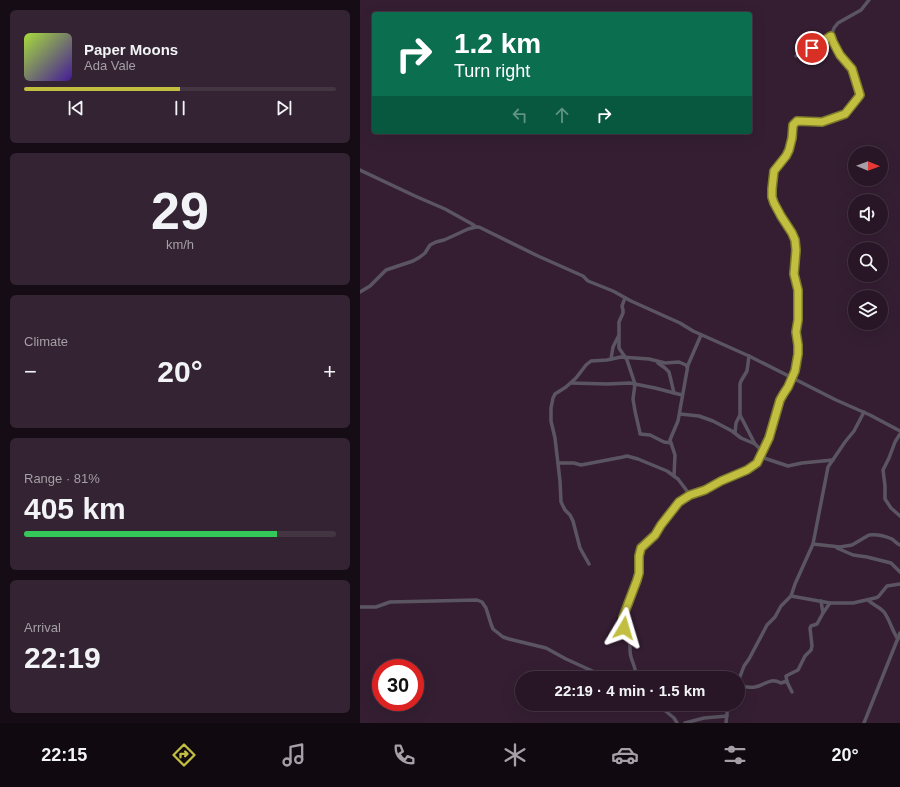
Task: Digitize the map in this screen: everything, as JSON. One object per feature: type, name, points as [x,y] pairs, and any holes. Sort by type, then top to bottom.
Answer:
[{"type":"street","points":[[796,56],[831,36],[838,23],[860,10],[869,0]]},
{"type":"street","points":[[635,671],[630,654],[630,641],[624,628],[623,617],[639,573],[639,556],[642,547],[655,535],[679,502],[690,495],[705,490],[721,481],[747,470],[757,463],[769,438],[780,400],[788,387],[796,368],[798,354],[796,332],[798,320],[798,290],[794,274],[796,250],[795,240],[774,203],[772,197],[772,182],[774,171],[789,150],[793,125],[796,122],[822,122],[841,116],[848,112],[859,97],[860,93],[852,69],[840,55],[831,36]]},
{"type":"street","points":[[360,170],[445,209],[476,227],[479,227],[583,276],[588,280],[680,323],[701,335],[749,356],[900,431]]},
{"type":"street","points":[[468,229],[472,224]]},
{"type":"street","points":[[360,292],[370,286],[386,270],[413,261],[425,253],[430,245],[476,227]]},
{"type":"street","points":[[625,298],[622,307],[623,313],[619,322],[619,348],[626,357],[635,384],[633,395],[640,434],[650,435],[664,442],[671,443]]},
{"type":"street","points":[[674,476],[675,456],[670,440],[680,414],[687,367],[701,335]]},
{"type":"street","points":[[611,359],[613,347],[619,336]]},
{"type":"street","points":[[736,433],[736,423],[740,415],[740,384],[747,371],[749,356]]},
{"type":"street","points":[[589,564],[581,551],[573,521],[561,502],[555,438],[550,421],[550,408],[553,398],[555,394],[576,378],[589,362],[626,357],[649,359],[665,363],[679,362],[687,367]]},
{"type":"street","points":[[656,361],[669,372],[674,393]]},
{"type":"street","points":[[785,374],[796,368]]},
{"type":"street","points":[[571,383],[635,384],[682,396]]},
{"type":"street","points":[[742,671],[767,625],[775,617],[781,606],[791,596],[794,584],[813,544],[827,471],[854,431],[864,412]]},
{"type":"street","points":[[680,414],[704,417],[736,433],[741,438],[755,444]]},
{"type":"street","points":[[740,415],[755,444],[762,453],[762,457],[764,458],[788,466],[833,460]]},
{"type":"street","points":[[900,434],[895,442],[890,458],[883,470],[885,499],[891,508],[900,516]]},
{"type":"street","points":[[558,463],[581,464],[627,456],[656,465],[667,471],[683,485],[690,495]]},
{"type":"street","points":[[836,548],[852,545],[872,535],[883,536],[900,545]]},
{"type":"street","points":[[813,544],[836,548],[853,555],[891,563],[900,572]]},
{"type":"street","points":[[791,596],[830,603],[853,603],[876,598],[887,586],[900,584]]},
{"type":"street","points":[[360,607],[378,607],[384,603],[390,602],[477,600],[482,602],[486,608],[490,623],[503,637],[546,648],[592,671]]},
{"type":"street","points":[[868,600],[884,612],[898,639]]},
{"type":"street","points":[[821,601],[823,613]]},
{"type":"street","points":[[792,692],[786,676],[798,670],[805,656],[811,650],[810,628],[811,626],[817,624],[830,603]]},
{"type":"street","points":[[864,723],[900,633]]},
{"type":"street","points":[[745,687],[755,687],[772,680],[781,683],[787,681]]},
{"type":"street","points":[[666,711],[674,718],[677,723]]},
{"type":"street","points":[[726,723],[727,711]]},
{"type":"street","points":[[684,723],[704,718],[727,716]]},
{"type":"route","points":[[624,628],[623,617],[639,573],[639,556],[641,548],[655,535],[679,502],[690,495],[705,490],[721,481],[747,470],[757,463],[769,438],[780,400],[791,382],[795,371],[798,359],[796,332],[798,320],[798,290],[794,274],[796,250],[795,240],[772,197],[773,173],[789,150],[793,125],[797,121],[824,122],[845,114],[860,95],[852,69],[840,55],[831,36],[812,48]]}]
